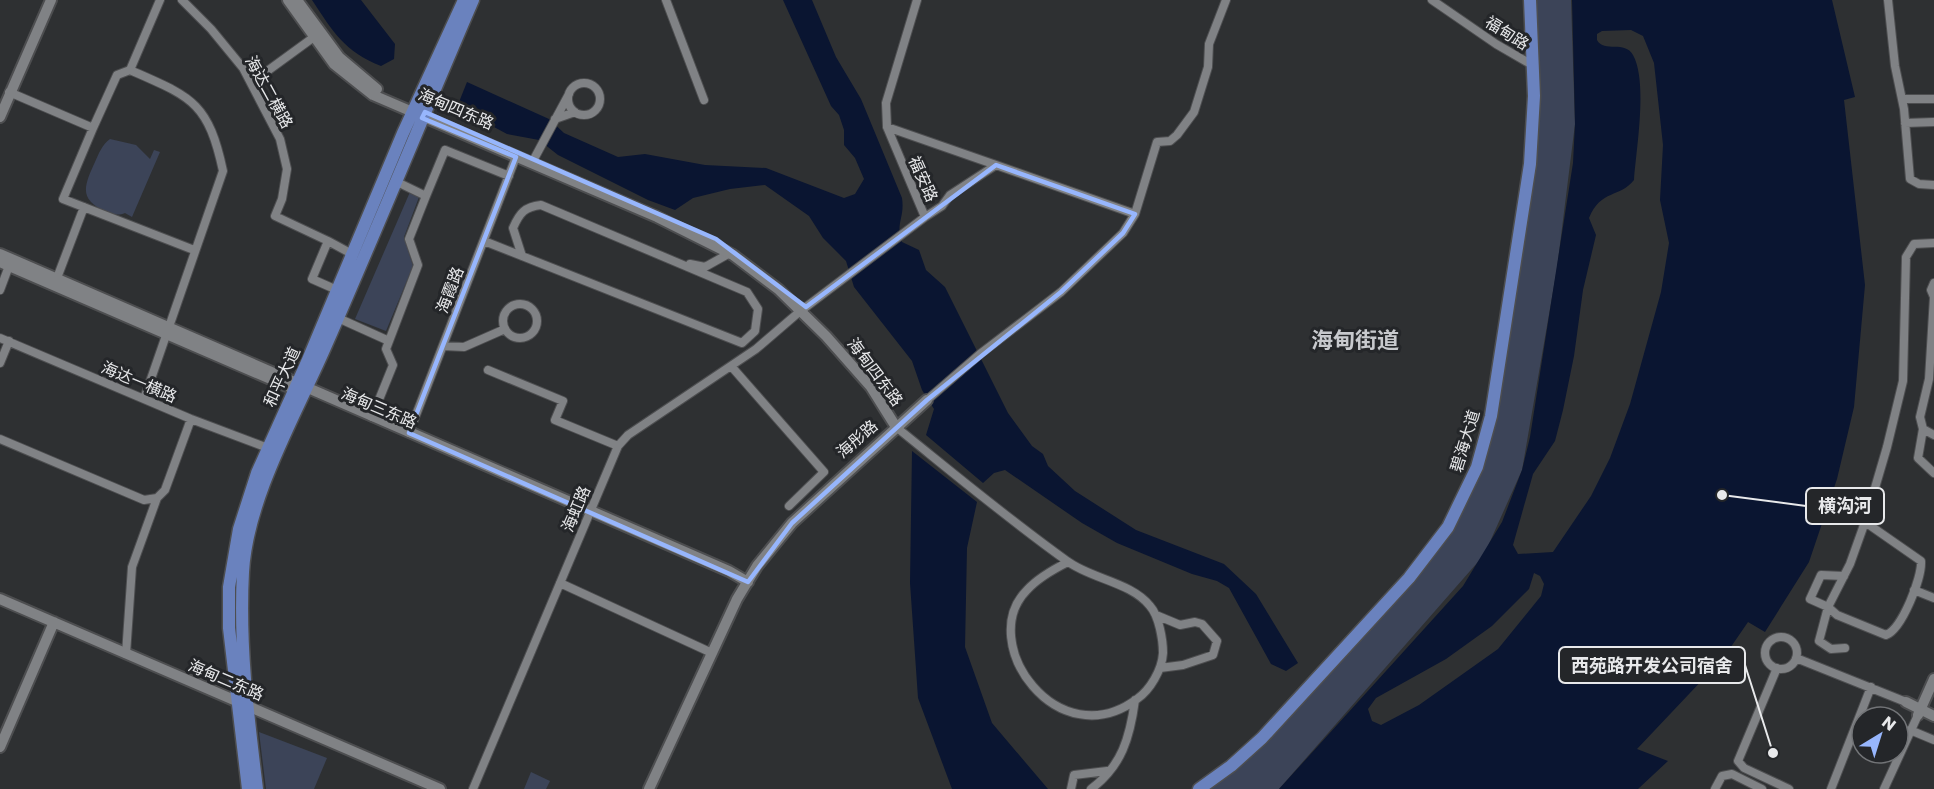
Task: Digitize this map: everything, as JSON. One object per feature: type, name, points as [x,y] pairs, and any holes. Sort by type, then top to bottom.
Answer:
[{"type":"main road","points":[[0,117],[49,0]]},
{"type":"main road","name":"海甸四东路","points":[[288,0],[334,64],[354,82],[379,99],[418,112],[534,159],[716,239],[768,274],[861,375],[887,409],[896,427]]},
{"type":"main road","name":"海甸四东路","points":[[297,0],[348,66],[378,90],[418,112],[680,228],[730,253],[765,278],[802,310]]},
{"type":"main road","name":"和平大道","points":[[257,789],[230,647],[229,586],[241,522],[268,448],[338,318],[395,181],[418,112],[464,0]]},
{"type":"main road","name":"和平大道","points":[[248,789],[240,633],[243,571],[247,548],[267,477],[352,254],[473,0]]},
{"type":"main road","name":"碧海大道","points":[[1210,789],[1246,761],[1275,734],[1412,580],[1452,528],[1468,498],[1490,442],[1535,154],[1532,0]]},
{"type":"main road","name":"碧海大道","points":[[1199,789],[1242,756],[1279,721],[1421,564],[1460,505],[1481,456],[1493,403],[1530,164],[1535,66]]},
{"type":"main road","points":[[0,108],[9,92]]},
{"type":"main road","points":[[0,254],[167,330]]},
{"type":"main road","points":[[5,264],[372,417],[745,582]]},
{"type":"main road","name":"海甸三东路","points":[[301,388],[589,512]]},
{"type":"main road","name":"海彤路","points":[[647,789],[754,562],[786,524],[883,434],[896,427],[927,400]]},
{"type":"main road","name":"海甸二东路","points":[[0,599],[51,624],[242,707],[440,789]]},
{"type":"main road","name":"海甸二东路","points":[[0,604],[126,654],[423,789]]},
{"type":"main road","points":[[0,738],[51,624]]},
{"type":"main road","points":[[0,747],[51,624]]},
{"type":"main road","points":[[1920,710],[1934,679]]},
{"type":"main road","points":[[1906,702],[1934,716]]},
{"type":"main road","points":[[1920,710],[1934,710]]},
{"type":"street","points":[[130,70],[160,0]]},
{"type":"street","name":"海达二横路","points":[[182,0],[243,68],[280,139],[287,169],[282,199],[275,216],[328,241]]},
{"type":"street","points":[[666,0],[704,100]]},
{"type":"street","name":"福安路","points":[[802,310],[925,217],[887,127],[886,103],[917,0]]},
{"type":"street","points":[[927,400],[980,354],[1061,292],[1123,233],[1135,214],[1157,142],[1170,141],[1194,112],[1208,67],[1209,44],[1226,0]]},
{"type":"street","name":"福甸路","points":[[1432,0],[1496,44],[1535,66]]},
{"type":"street","points":[[1888,0],[1895,66],[1903,99],[1910,179],[1919,184],[1934,185]]},
{"type":"street","points":[[251,83],[314,36]]},
{"type":"street","points":[[144,399],[223,171],[218,148],[196,105],[182,93],[130,70],[117,75],[63,199],[194,250]]},
{"type":"street","points":[[534,159],[555,119],[569,93],[576,85],[585,83],[594,87],[600,96],[595,110],[585,114],[575,112],[555,119]]},
{"type":"street","points":[[9,92],[93,128]]},
{"type":"street","points":[[569,93],[569,103],[575,112]]},
{"type":"street","points":[[1903,99],[1934,99]]},
{"type":"street","points":[[1905,123],[1934,122]]},
{"type":"street","points":[[887,127],[1135,214]]},
{"type":"street","points":[[372,417],[393,365],[386,349],[418,265],[409,238],[446,150],[509,176]]},
{"type":"street","name":"海霞路","points":[[409,433],[516,157]]},
{"type":"street","points":[[925,217],[942,206],[950,195],[996,165]]},
{"type":"street","points":[[395,181],[426,196]]},
{"type":"street","points":[[522,256],[513,228],[519,215],[527,207],[541,205],[747,292],[756,302],[759,318],[755,331],[742,343]]},
{"type":"street","points":[[57,278],[84,207]]},
{"type":"street","points":[[337,290],[312,279],[328,241],[352,254]]},
{"type":"street","points":[[484,241],[756,349]]},
{"type":"street","points":[[1845,648],[1832,650],[1820,641],[1828,607],[1844,576],[1865,522],[1903,381],[1906,257],[1914,244],[1934,243]]},
{"type":"street","points":[[677,261],[705,267],[730,253]]},
{"type":"street","points":[[0,290],[5,264]]},
{"type":"street","points":[[1934,283],[1931,290],[1934,297],[1929,379],[1920,417],[1923,429],[1918,458],[1934,473]]},
{"type":"street","points":[[514,305],[526,305],[535,313],[537,323],[528,336],[513,337],[505,329],[505,312],[514,305]]},
{"type":"street","name":"海虹路","points":[[473,789],[618,446],[628,435],[756,349],[802,310]]},
{"type":"street","points":[[338,318],[389,341]]},
{"type":"street","points":[[443,345],[464,347],[505,329]]},
{"type":"street","name":"海达一横路","points":[[0,338],[191,419],[268,448]]},
{"type":"street","points":[[0,363],[9,341]]},
{"type":"street","points":[[731,366],[824,472],[789,506]]},
{"type":"street","points":[[488,370],[563,401],[555,420],[618,446]]},
{"type":"street","points":[[126,654],[132,567],[157,498],[165,490],[191,419]]},
{"type":"street","points":[[896,427],[1021,528],[1068,562],[1133,592],[1151,606],[1156,615],[1163,653],[1160,668],[1143,694],[1121,710],[1085,716],[1058,707],[1027,680],[1018,662],[1012,620],[1017,604],[1026,590],[1068,562]]},
{"type":"street","points":[[1923,429],[1934,435]]},
{"type":"street","points":[[0,439],[144,500],[157,498]]},
{"type":"street","points":[[1844,576],[1821,575],[1810,599],[1828,607],[1837,615],[1886,635],[1899,626],[1914,590],[1921,561],[1865,522]]},
{"type":"street","points":[[1056,568],[1061,556]]},
{"type":"street","points":[[560,583],[711,652]]},
{"type":"street","points":[[1914,590],[1934,598]]},
{"type":"street","points":[[1156,615],[1180,625],[1195,622],[1202,624],[1217,641],[1214,654],[1183,665],[1160,668]]},
{"type":"street","points":[[1773,639],[1789,639],[1795,646],[1796,658],[1787,668],[1777,668],[1768,663],[1765,652],[1773,639]]},
{"type":"street","points":[[1796,658],[1906,702]]},
{"type":"street","points":[[1777,668],[1738,761],[1744,768],[1789,789]]},
{"type":"street","points":[[1831,789],[1871,687]]},
{"type":"street","points":[[1091,789],[1103,780],[1124,749],[1131,734],[1136,700]]},
{"type":"street","points":[[1920,710],[1910,730],[1934,740]]},
{"type":"street","points":[[1886,788],[1896,765]]},
{"type":"street","points":[[1071,789],[1070,783],[1074,776],[1107,771]]},
{"type":"street","points":[[1716,789],[1722,776],[1732,774],[1762,789]]},
{"type":"highlighted area","points":[[425,112],[716,239],[806,307],[996,165],[1135,214],[1123,233],[1061,292],[927,400],[792,523],[748,582],[409,433],[516,157],[422,118]]},
{"type":"shaded area","points":[[312,0],[361,0],[395,44],[394,59],[381,66],[358,54],[341,40]]},
{"type":"shaded area","points":[[783,0],[812,0],[836,57],[861,99],[902,198],[899,230],[902,242],[919,250],[926,270],[945,287],[1008,413],[1032,446],[1043,454],[1048,466],[1075,491],[1136,530],[1224,564],[1256,594],[1298,663],[1286,671],[1271,664],[1229,588],[1217,581],[1192,574],[1117,543],[1082,523],[1005,470],[994,473],[983,483],[926,435],[934,409],[922,390],[912,361],[854,287],[846,261],[823,238],[809,216],[765,185],[730,189],[693,198],[675,210],[648,200],[558,155],[539,140],[507,134],[457,107],[467,82],[549,119],[564,133],[618,157],[645,154],[705,165],[766,168],[844,198],[855,194],[864,179],[855,158],[844,145],[844,130],[839,115],[831,106]]},
{"type":"shaded area","points":[[1535,0],[1571,0],[1575,124],[1557,268],[1522,470],[1484,555],[1279,789],[1209,789],[1267,742],[1440,545],[1487,450],[1531,186]]},
{"type":"shaded area","points":[[1572,0],[1832,0],[1855,97],[1844,100],[1865,285],[1854,407],[1837,479],[1809,562],[1765,632],[1748,622],[1724,657],[1637,749],[1668,761],[1638,789],[1279,789],[1463,586],[1502,522],[1522,470],[1530,437],[1573,163],[1575,124]],"holes":[[[1631,30],[1643,36],[1654,63],[1663,145],[1660,200],[1669,243],[1661,292],[1630,404],[1610,458],[1591,496],[1553,552],[1518,554],[1513,545],[1533,474],[1555,441],[1563,410],[1574,356],[1583,290],[1596,235],[1589,218],[1599,202],[1629,186],[1634,180],[1640,99],[1637,67],[1633,55],[1625,48],[1604,46],[1597,40],[1597,34],[1602,31]],[[1534,573],[1540,576],[1544,584],[1541,596],[1498,649],[1419,705],[1381,725],[1372,721],[1368,709],[1376,698],[1446,659],[1492,626],[1529,589]]]},
{"type":"shaded area","points":[[110,139],[136,145],[150,159],[154,150],[160,152],[132,217],[125,213],[118,215],[107,212],[91,202],[86,192],[88,178],[101,149]]},
{"type":"shaded area","points":[[410,192],[419,197],[404,237],[413,266],[386,331],[355,319]]},
{"type":"shaded area","points":[[912,451],[977,502],[967,548],[965,647],[992,723],[1048,789],[952,789],[918,698],[910,583]]},
{"type":"shaded area","points":[[259,732],[327,758],[314,789],[266,789]]},
{"type":"shaded area","points":[[531,772],[550,781],[546,789],[524,789]]},
{"type":"place","name":"横沟河","points":[[1722,495]]},
{"type":"place","name":"西苑路开发公司宿舍","points":[[1773,753]]},
{"type":"district","name":"海甸街道","points":[[1355,340]]}]
